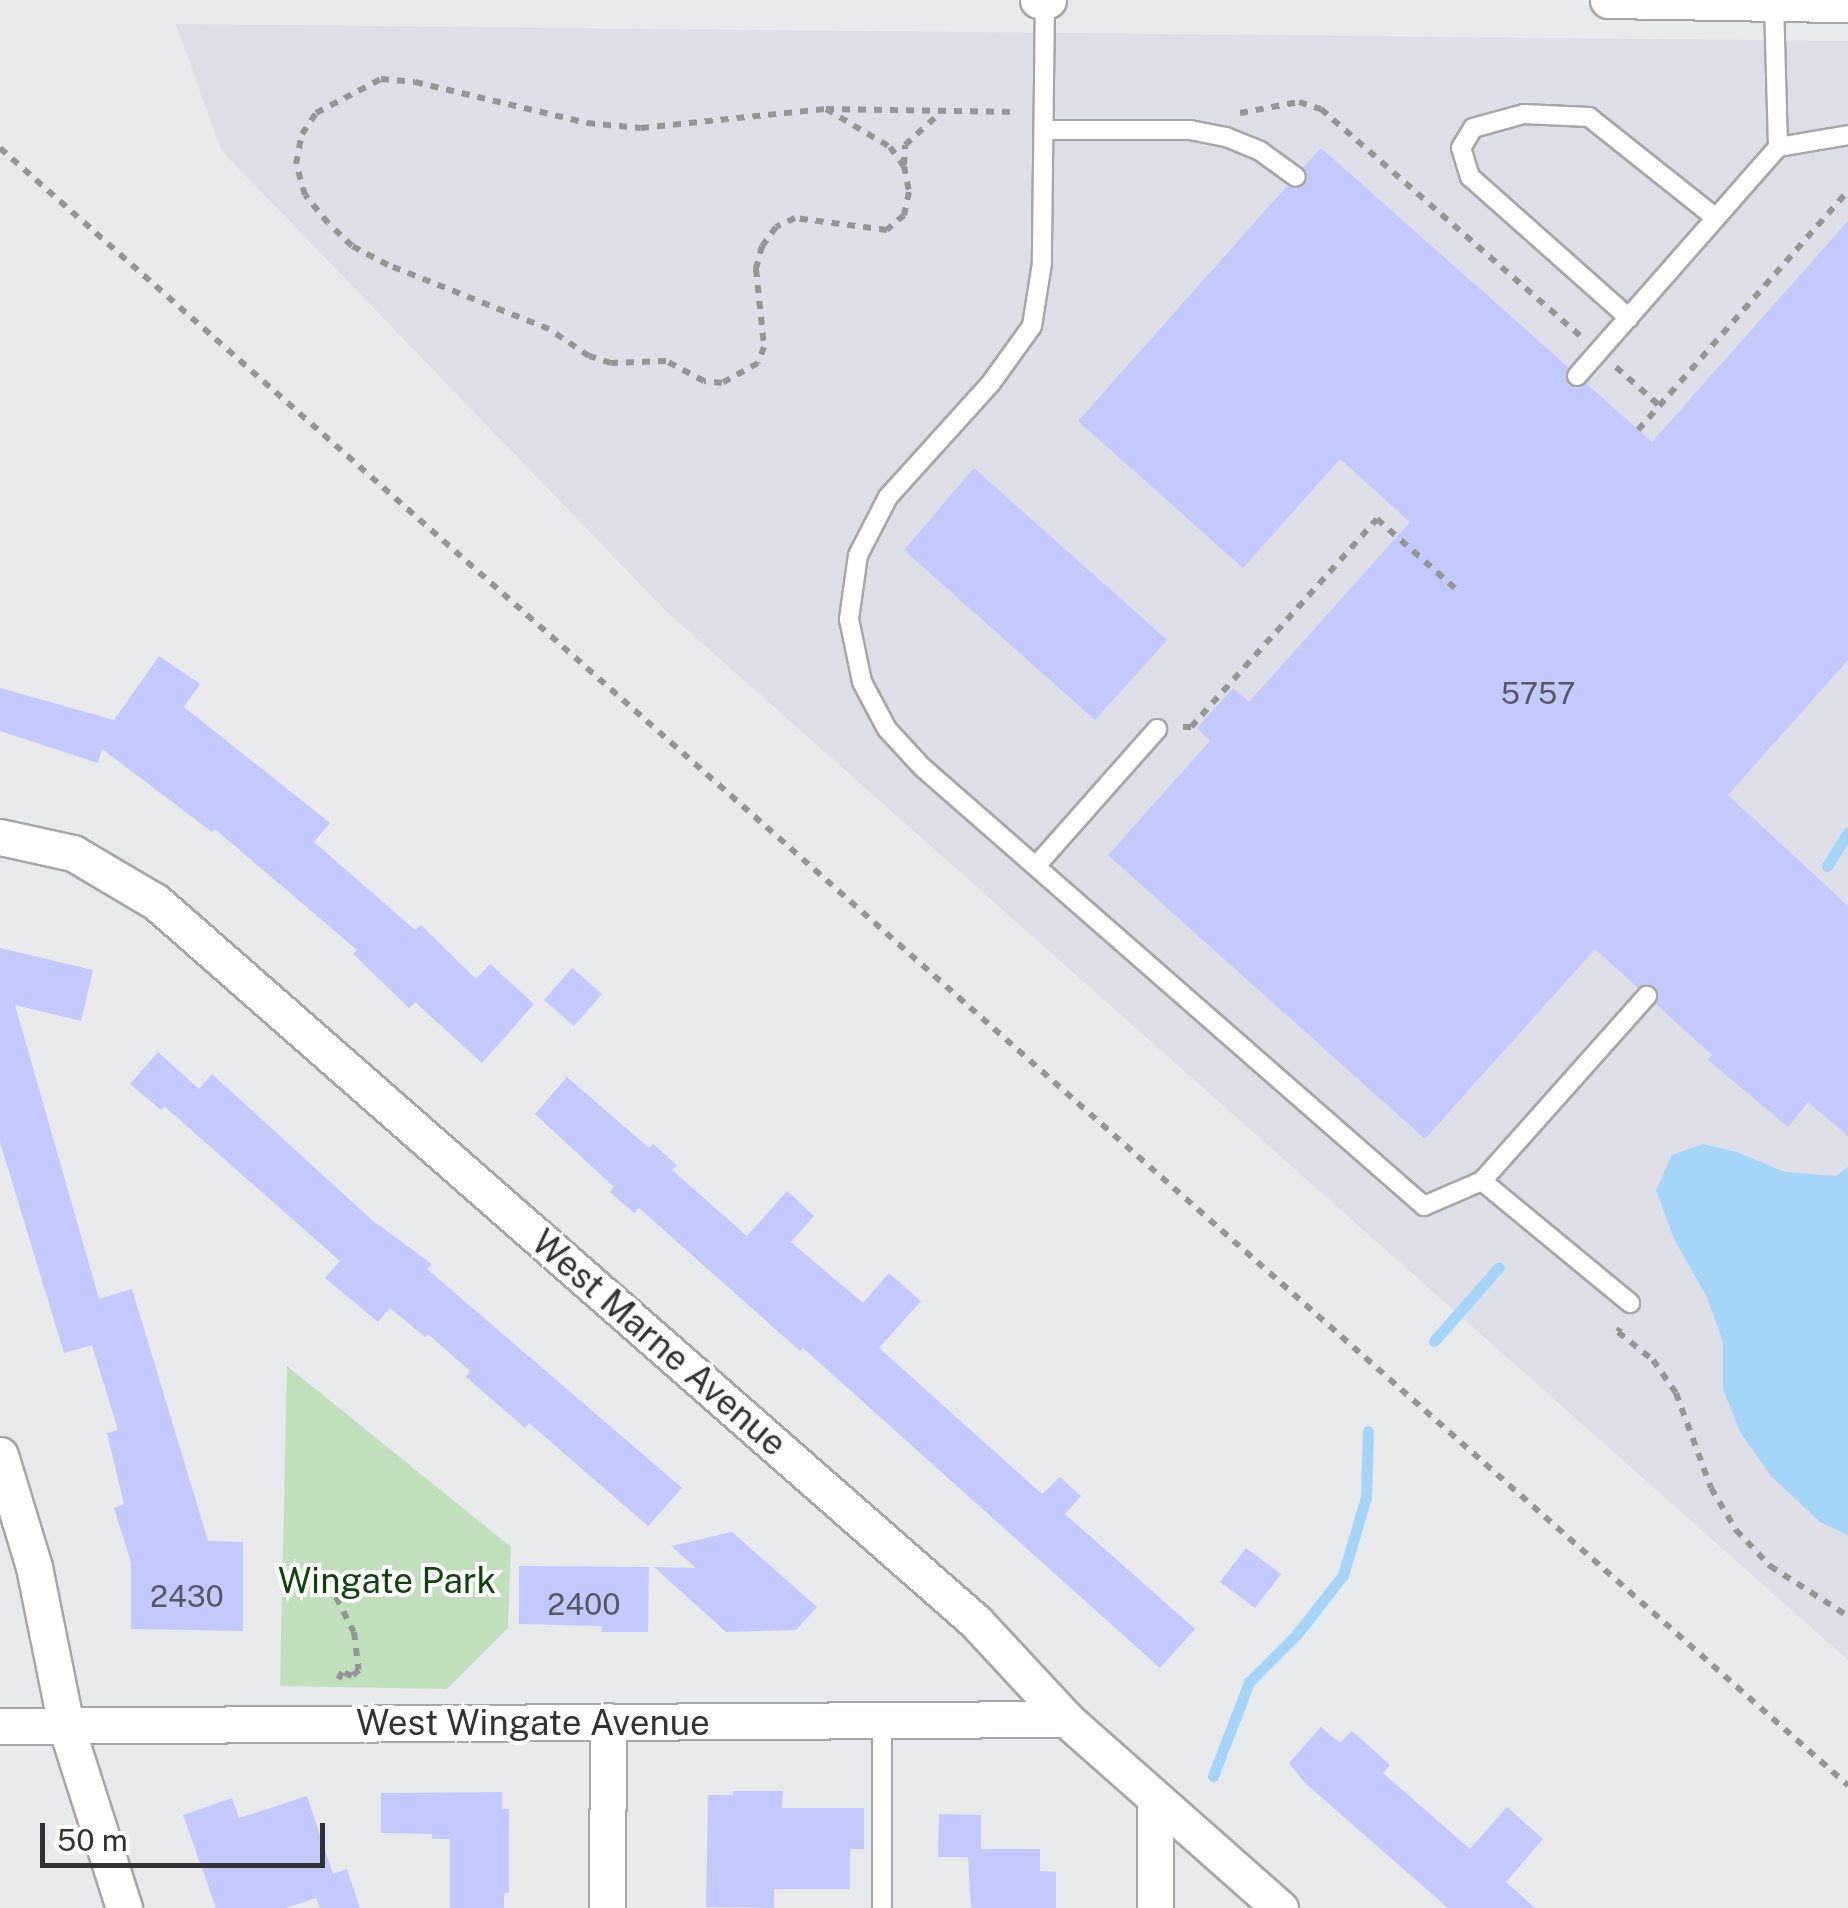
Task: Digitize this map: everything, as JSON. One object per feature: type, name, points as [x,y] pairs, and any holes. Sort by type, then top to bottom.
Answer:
[{"type":"street","points":[[1038,0],[1046,0]]},
{"type":"street","points":[[1608,0],[1848,4]]},
{"type":"street","name":"West Marne Avenue","points":[[0,837],[73,852],[156,902],[976,1622],[1066,1719],[1155,1802],[1279,1908]]},
{"type":"street","points":[[0,1455],[34,1567],[66,1726],[124,1908]]},
{"type":"street","name":"West Wingate Avenue","points":[[0,1726],[608,1721],[882,1724],[1066,1719]]},
{"type":"street","points":[[607,1908],[608,1721]]},
{"type":"street","points":[[1155,1802],[1155,1908]]},
{"type":"lane","points":[[1046,0],[1042,263],[1032,326],[990,383],[888,498],[858,555],[849,619],[862,682],[887,729],[922,767],[1424,1206],[1482,1181],[1647,996]]},
{"type":"lane","points":[[1774,4],[1778,147]]},
{"type":"lane","points":[[1629,318],[1470,177],[1461,148],[1473,128],[1524,114],[1589,117],[1716,218]]},
{"type":"lane","points":[[1044,130],[1190,130],[1226,136],[1260,151],[1296,176]]},
{"type":"lane","points":[[1577,376],[1778,147],[1848,136]]},
{"type":"lane","points":[[1036,866],[1157,729]]},
{"type":"lane","points":[[1482,1181],[1630,1304]]},
{"type":"lane","points":[[882,1724],[882,1908]]},
{"type":"path","points":[[942,112],[905,145],[909,192],[904,214],[886,230],[795,218],[776,227],[762,246],[756,269],[764,346],[758,362],[722,384],[704,381],[666,361],[611,363],[589,356],[549,329],[388,266],[352,246],[328,223],[306,194],[296,164],[302,134],[316,113],[381,79],[415,82],[588,123],[640,128],[826,109],[1016,112]]},
{"type":"path","points":[[1232,115],[1299,102],[1321,109],[1660,406]]},
{"type":"path","points":[[826,109],[890,147],[904,166]]},
{"type":"path","points":[[0,148],[1848,1784]]},
{"type":"path","points":[[1638,430],[1848,191]]},
{"type":"path","points":[[1157,729],[1190,727],[1377,519],[1457,590]]},
{"type":"path","points":[[1630,1304],[1618,1332],[1653,1360],[1676,1393],[1711,1488],[1736,1530],[1770,1566],[1848,1616]]},
{"type":"path","points":[[336,1597],[354,1632],[359,1670],[352,1676],[342,1672],[336,1682]]},
{"type":"shaded area","points":[[176,24],[1848,41],[1848,1660],[667,612],[221,150]]},
{"type":"green space","name":"Wingate Park","points":[[287,1366],[511,1547],[508,1628],[447,1689],[280,1686]]},
{"type":"water","points":[[1703,1144],[1737,1152],[1785,1172],[1836,1176],[1848,1167],[1848,1535],[1820,1522],[1771,1476],[1740,1432],[1723,1389],[1723,1342],[1707,1297],[1674,1239],[1656,1190],[1672,1155]]},
{"type":"building","points":[[1321,148],[1568,367],[1568,385],[1576,388],[1587,384],[1652,442],[1848,221],[1848,660],[1728,795],[1848,906],[1848,1136],[1808,1102],[1788,1127],[1708,1060],[1712,1055],[1656,1004],[1656,987],[1649,984],[1638,988],[1595,949],[1425,1139],[1108,855],[1210,741],[1197,728],[1233,688],[1249,702],[1410,522],[1340,459],[1243,568],[1078,421],[1287,186],[1296,189],[1305,185],[1308,177],[1304,167]]},
{"type":"building","points":[[974,468],[1167,640],[1095,720],[904,550]]},
{"type":"building","points":[[159,656],[200,684],[184,707],[330,823],[314,842],[415,930],[421,925],[476,979],[490,964],[534,1004],[482,1063],[415,1002],[409,1008],[353,954],[357,950],[215,829],[212,832],[102,749],[98,763],[0,731],[0,688],[114,720]]},
{"type":"building","points":[[0,948],[93,970],[81,1021],[15,1005],[99,1299],[132,1289],[208,1541],[243,1542],[243,1631],[131,1629],[131,1562],[114,1508],[124,1504],[107,1433],[118,1430],[92,1345],[64,1353],[0,1142]]},
{"type":"building","points":[[572,968],[602,994],[574,1026],[544,1000]]},
{"type":"building","points":[[158,1052],[199,1089],[212,1074],[373,1221],[432,1264],[427,1269],[682,1488],[648,1526],[529,1423],[525,1428],[466,1377],[470,1371],[428,1334],[425,1337],[390,1308],[378,1322],[325,1278],[340,1261],[164,1106],[161,1110],[130,1084]]},
{"type":"building","points":[[567,1077],[649,1148],[653,1144],[677,1165],[672,1170],[747,1236],[787,1191],[814,1216],[791,1242],[863,1303],[889,1273],[921,1301],[879,1348],[1042,1494],[1060,1477],[1081,1496],[1065,1514],[1195,1629],[1160,1668],[803,1348],[800,1351],[639,1208],[634,1213],[610,1192],[614,1187],[535,1114]]},
{"type":"building","points":[[732,1532],[817,1607],[796,1630],[726,1632],[654,1567],[696,1568],[671,1546]]},
{"type":"building","points":[[1246,1548],[1281,1574],[1255,1608],[1220,1582]]},
{"type":"building","points":[[519,1566],[649,1567],[648,1632],[601,1632],[602,1626],[519,1624]]},
{"type":"building","points":[[1321,1727],[1340,1743],[1352,1731],[1390,1765],[1383,1773],[1470,1849],[1507,1807],[1543,1839],[1506,1882],[1535,1908],[1448,1908],[1305,1783],[1289,1763]]},
{"type":"building","points":[[733,1791],[783,1791],[782,1808],[864,1808],[864,1849],[850,1849],[850,1889],[774,1889],[774,1908],[706,1907],[708,1795],[733,1795]]},
{"type":"building","points":[[502,1792],[502,1809],[509,1809],[509,1893],[504,1893],[504,1908],[450,1908],[450,1839],[432,1839],[432,1834],[381,1833],[381,1793]]},
{"type":"building","points":[[307,1796],[333,1874],[347,1869],[360,1908],[320,1908],[316,1898],[285,1908],[216,1908],[183,1815],[232,1798],[239,1818]]},
{"type":"building","points":[[939,1814],[981,1815],[981,1849],[1040,1849],[1040,1871],[1056,1872],[1056,1908],[971,1908],[968,1857],[938,1857]]},
{"type":"waterway","points":[[1827,866],[1848,832]]},
{"type":"waterway","points":[[1434,1341],[1499,1267]]},
{"type":"waterway","points":[[1213,1776],[1249,1682],[1297,1634],[1343,1575],[1366,1497],[1368,1431]]}]
